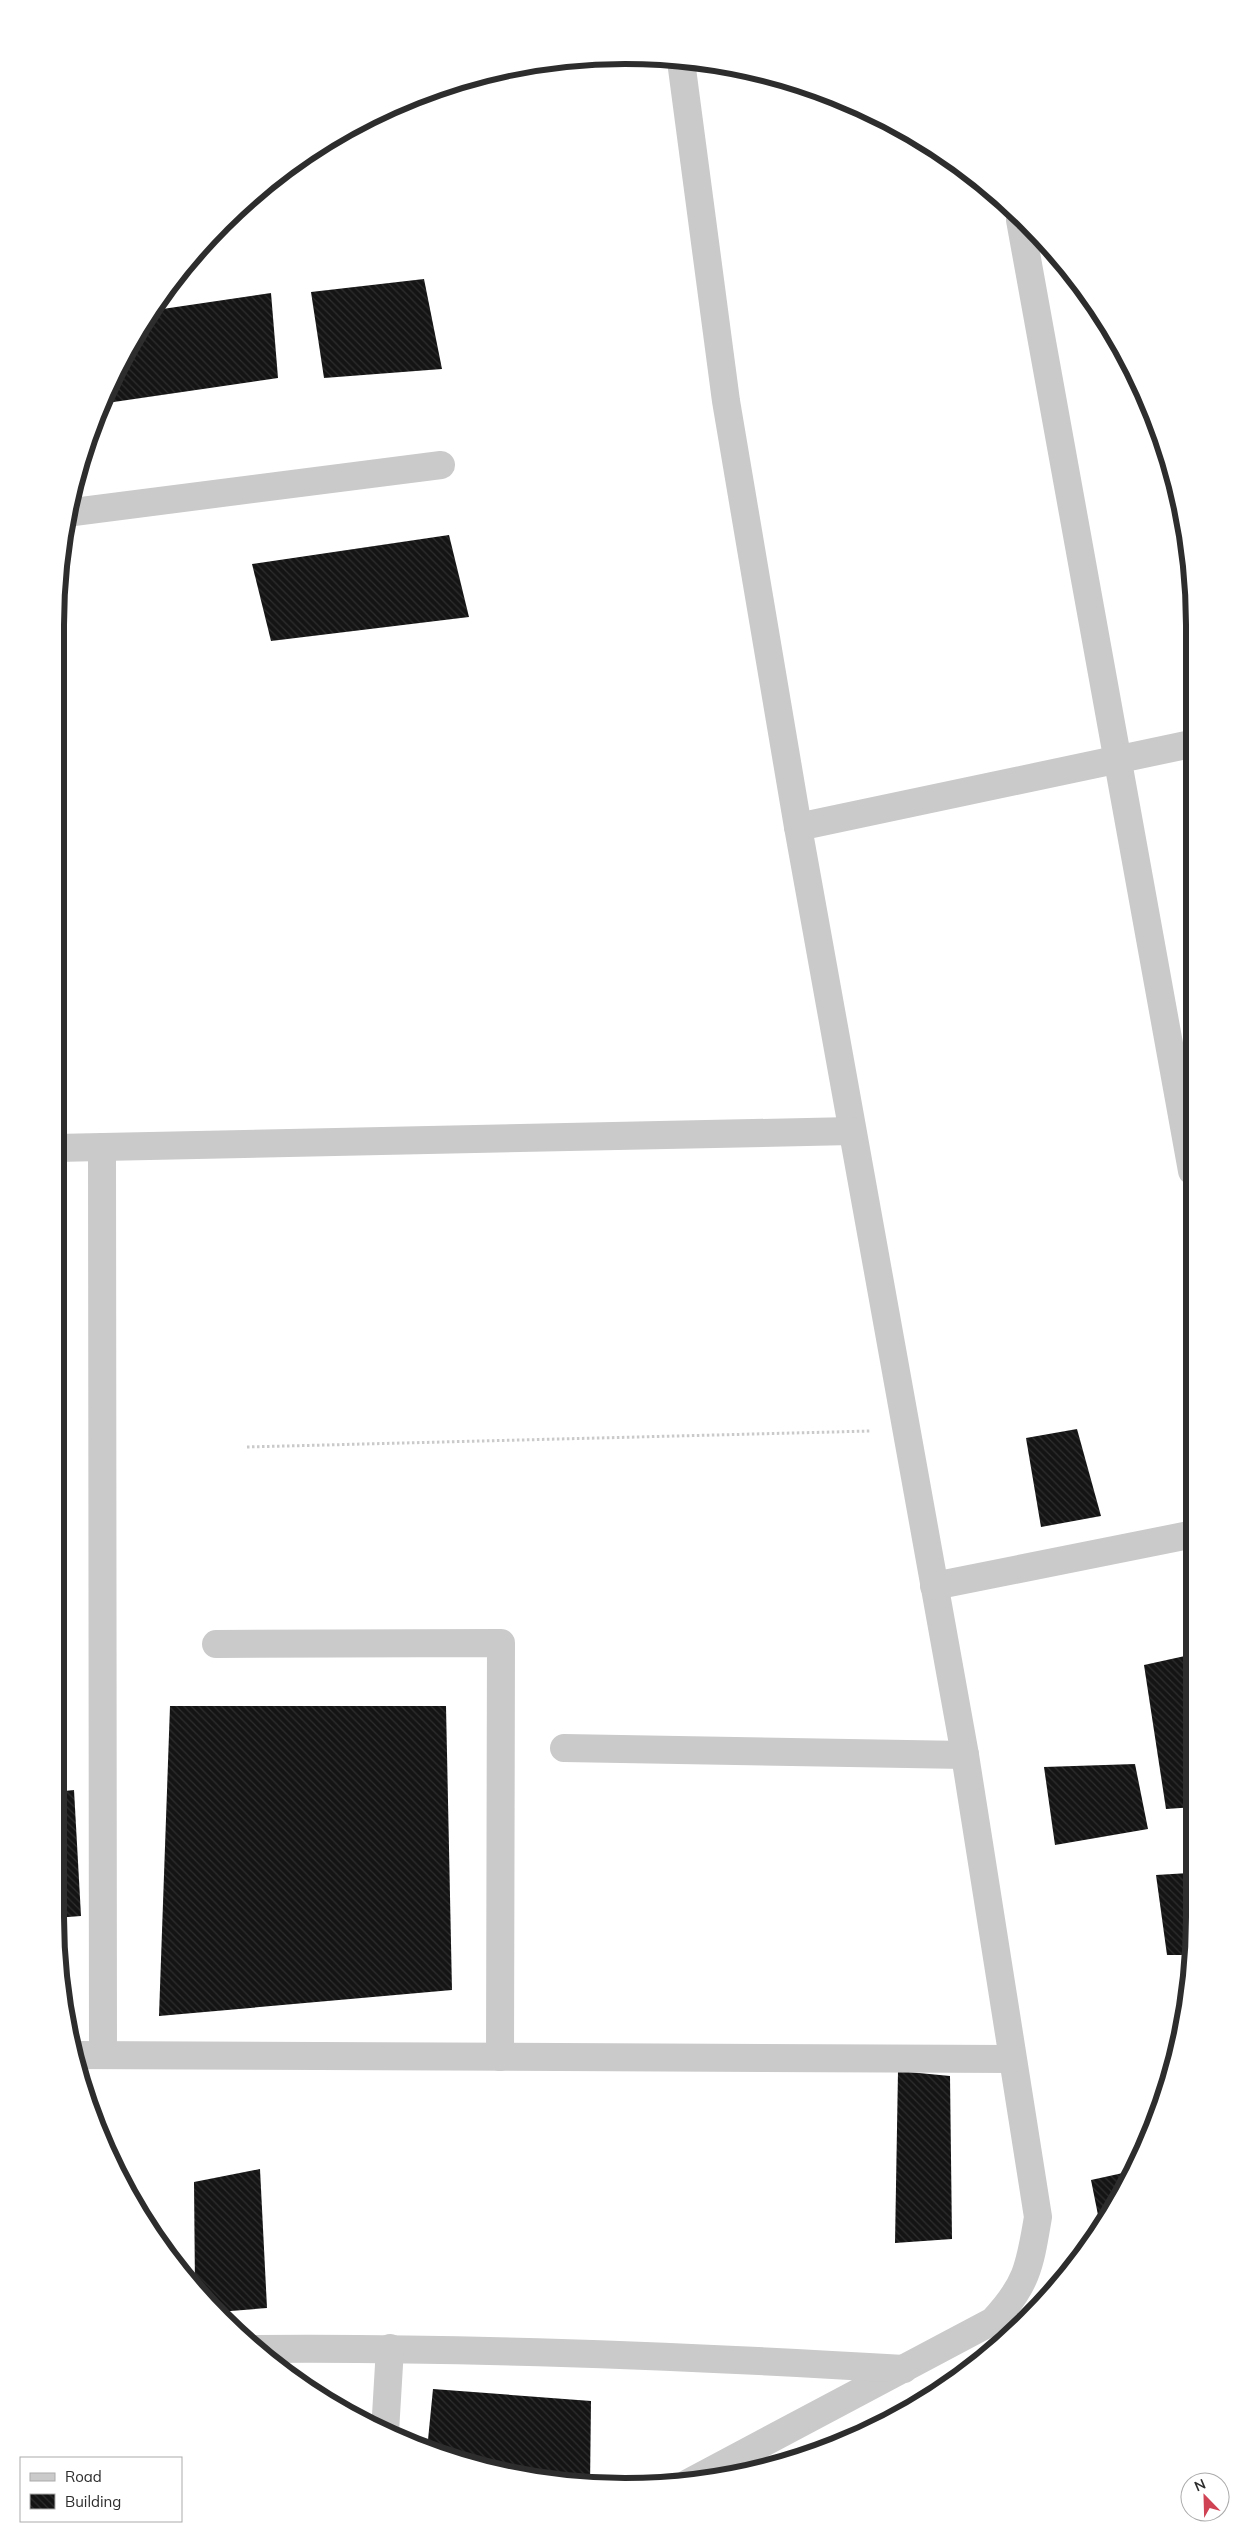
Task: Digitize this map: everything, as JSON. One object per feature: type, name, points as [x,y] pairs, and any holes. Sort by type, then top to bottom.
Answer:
[{"type":"street","points":[[682,67],[726,401],[798,827],[966,1755],[1038,2216],[1029,2267],[1012,2301],[994,2321],[709,2471]]},
{"type":"street","points":[[1021,227],[1186,1138]]},
{"type":"street","points":[[76,512],[442,465]]},
{"type":"street","points":[[798,827],[1186,745]]},
{"type":"street","points":[[64,1148],[852,1131]]},
{"type":"street","points":[[102,1148],[103,2055]]},
{"type":"street","points":[[934,1586],[1186,1536]]},
{"type":"street","points":[[216,1644],[500,1643],[500,2057]]},
{"type":"street","points":[[564,1748],[966,1755]]},
{"type":"street","points":[[81,2055],[1012,2059]]},
{"type":"street","points":[[267,2349],[390,2348],[800,2363],[904,2369]]},
{"type":"street","points":[[385,2424],[390,2348]]},
{"type":"path","points":[[247,1447],[906,1430]]},
{"type":"building","points":[[424,279],[442,369],[324,378],[311,292]]},
{"type":"building","points":[[271,293],[278,378],[110,403],[139,344],[161,309]]},
{"type":"building","points":[[449,535],[469,617],[271,641],[252,564]]},
{"type":"building","points":[[1077,1429],[1101,1516],[1041,1527],[1026,1438]]},
{"type":"building","points":[[1186,1656],[1186,1808],[1166,1809],[1144,1665]]},
{"type":"building","points":[[170,1706],[446,1706],[452,1990],[159,2016]]},
{"type":"building","points":[[1135,1764],[1148,1829],[1055,1845],[1044,1767]]},
{"type":"building","points":[[74,1790],[81,1916],[64,1917],[64,1917],[64,1791]]},
{"type":"building","points":[[1186,1873],[1185,1955],[1167,1955],[1156,1875]]},
{"type":"building","points":[[898,2071],[950,2076],[952,2239],[895,2243]]},
{"type":"building","points":[[260,2169],[267,2308],[226,2311],[195,2277],[194,2182]]},
{"type":"building","points":[[1124,2173],[1099,2218],[1091,2180]]},
{"type":"building","points":[[433,2389],[591,2401],[590,2477],[516,2467],[480,2459],[428,2442]]}]
